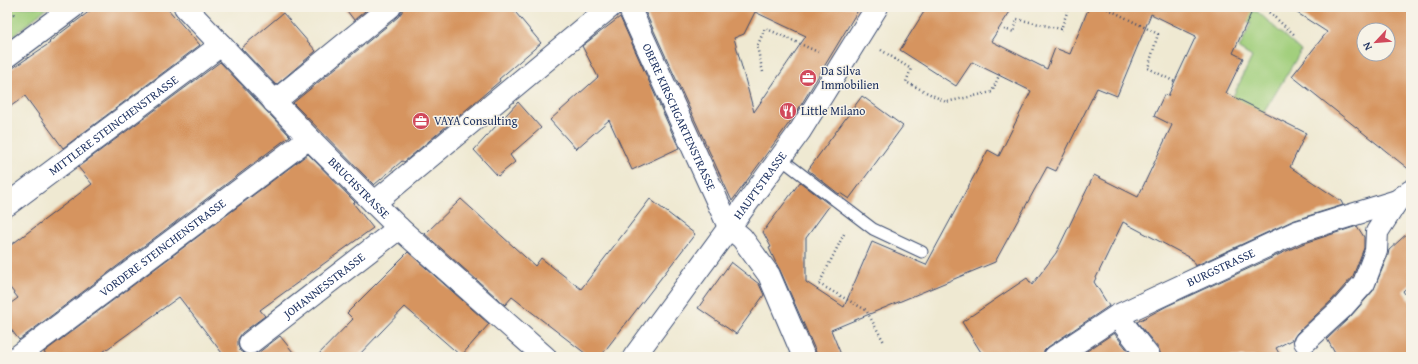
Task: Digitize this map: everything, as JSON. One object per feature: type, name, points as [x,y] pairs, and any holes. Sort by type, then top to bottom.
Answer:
[{"type":"street","points":[[7,56],[73,7]]},
{"type":"street","name":"BRUCHSTRASSE","points":[[185,7],[274,102],[399,228],[545,357]]},
{"type":"street","points":[[274,102],[390,7]]},
{"type":"street","points":[[374,203],[610,7]]},
{"type":"street","name":"OBERE KIRSCHGARTENSTRASSE","points":[[629,7],[729,227]]},
{"type":"street","name":"HAUPTSTRASSE","points":[[634,357],[800,130],[877,7]]},
{"type":"street","name":"MITTLERE STEINCHENSTRASSE","points":[[7,206],[221,45]]},
{"type":"street","name":"VORDERE STEINCHENSTRASSE","points":[[17,357],[309,138]]},
{"type":"street","name":"BURGSTRASSE","points":[[1055,357],[1117,316],[1297,232],[1407,193]]},
{"type":"street","name":"BURGSTRASSE","points":[[1305,342],[1341,309],[1364,283],[1376,250],[1377,232],[1407,193]]},
{"type":"street","points":[[729,227],[742,238],[769,275],[804,357]]},
{"type":"street","name":"JOHANNESSTRASSE","points":[[250,343],[399,228]]},
{"type":"street","points":[[1117,316],[1149,357]]},
{"type":"lane","points":[[780,158],[873,230],[922,252]]},
{"type":"path","points":[[1004,29],[1014,32],[1017,19],[1061,29],[1069,7]]},
{"type":"path","points":[[1104,7],[1158,34],[1148,68],[1175,82]]},
{"type":"path","points":[[1263,7],[1296,36]]},
{"type":"path","points":[[763,72],[757,47],[764,28],[842,63]]},
{"type":"path","points":[[859,36],[911,69],[906,82],[946,102],[992,92],[1000,73]]},
{"type":"path","points":[[846,230],[819,284],[866,310],[884,342]]},
{"type":"green space","points":[[7,7],[48,7],[14,35],[7,27]]},
{"type":"green space","points":[[1217,7],[1258,12],[1301,51],[1252,132],[1224,115],[1252,57],[1239,49],[1251,23]]},
{"type":"building","points":[[95,7],[166,7],[200,45],[63,148],[25,96],[7,109],[7,72],[50,43],[49,42]]},
{"type":"building","points":[[344,7],[370,7],[354,20]]},
{"type":"building","points":[[402,7],[511,7],[541,43],[499,79],[500,81],[404,162],[402,161],[374,185],[293,103],[398,17],[402,12]]},
{"type":"building","points":[[643,7],[860,7],[795,115],[732,201]],"holes":[[[755,12],[806,36],[754,112],[734,38],[744,34]]]},
{"type":"building","points":[[927,7],[1013,7],[991,41],[1047,69],[1055,48],[1070,54],[1089,7],[1254,7],[1233,53],[1243,58],[1226,93],[1306,133],[1290,167],[1341,201],[1343,205],[1292,221],[1195,266],[1191,258],[1123,222],[1094,282],[1109,306],[1048,347],[1044,351],[1043,357],[984,357],[962,322],[1027,278],[1032,285],[1056,253],[1094,175],[1138,197],[1172,125],[1154,116],[1164,95],[1168,96],[1196,36],[1151,14],[1117,96],[1097,88],[1056,171],[1047,167],[995,262],[831,330],[842,357],[816,357],[816,352],[769,248],[771,247],[763,232],[800,182],[830,205],[806,238],[806,282],[844,307],[872,242],[926,265],[988,150],[999,156],[1031,91],[972,62],[956,86],[900,50]]},
{"type":"building","points":[[1288,7],[1411,7],[1411,171],[1292,76],[1327,32]]},
{"type":"building","points":[[283,13],[316,51],[276,85],[241,48]]},
{"type":"building","points":[[620,17],[679,148],[632,170],[609,120],[576,149],[550,120],[598,77],[582,46]]},
{"type":"building","points":[[220,62],[290,136],[19,340],[7,324],[7,306],[18,298],[7,284],[7,248],[92,184],[78,167]]},
{"type":"building","points":[[862,96],[903,126],[849,199],[840,193],[839,194],[808,170]]},
{"type":"building","points":[[518,102],[541,128],[510,155],[515,162],[498,176],[474,150]]},
{"type":"building","points":[[308,154],[355,202],[353,203],[373,228],[260,310],[265,316],[242,333],[238,339],[240,351],[251,355],[258,353],[280,336],[297,357],[225,357],[179,297],[96,357],[47,357],[44,352]]},
{"type":"building","points":[[461,199],[535,266],[541,258],[581,289],[650,199],[695,234],[600,357],[590,357],[512,297],[505,305],[425,234]]},
{"type":"building","points":[[1357,226],[1364,237],[1364,248],[1353,276],[1332,300],[1297,333],[1293,339],[1276,348],[1281,357],[1161,357],[1159,349],[1137,322],[1167,306],[1302,244]]},
{"type":"building","points":[[1411,230],[1411,284],[1403,291],[1411,303],[1411,357],[1337,357],[1327,339],[1350,317],[1373,291],[1389,250]]},
{"type":"building","points":[[408,252],[489,324],[461,356],[405,307],[357,357],[316,357],[353,319],[347,313]]},
{"type":"building","points":[[731,262],[759,284],[764,295],[736,334],[698,308]]},
{"type":"building","points":[[1114,333],[1133,357],[1078,357]]},
{"type":"place","name":"Da Silva Immobilien","points":[[808,78]]},
{"type":"place","name":"Little Milano","points":[[788,111]]},
{"type":"place","name":"VAYA Consulting","points":[[421,121]]}]
